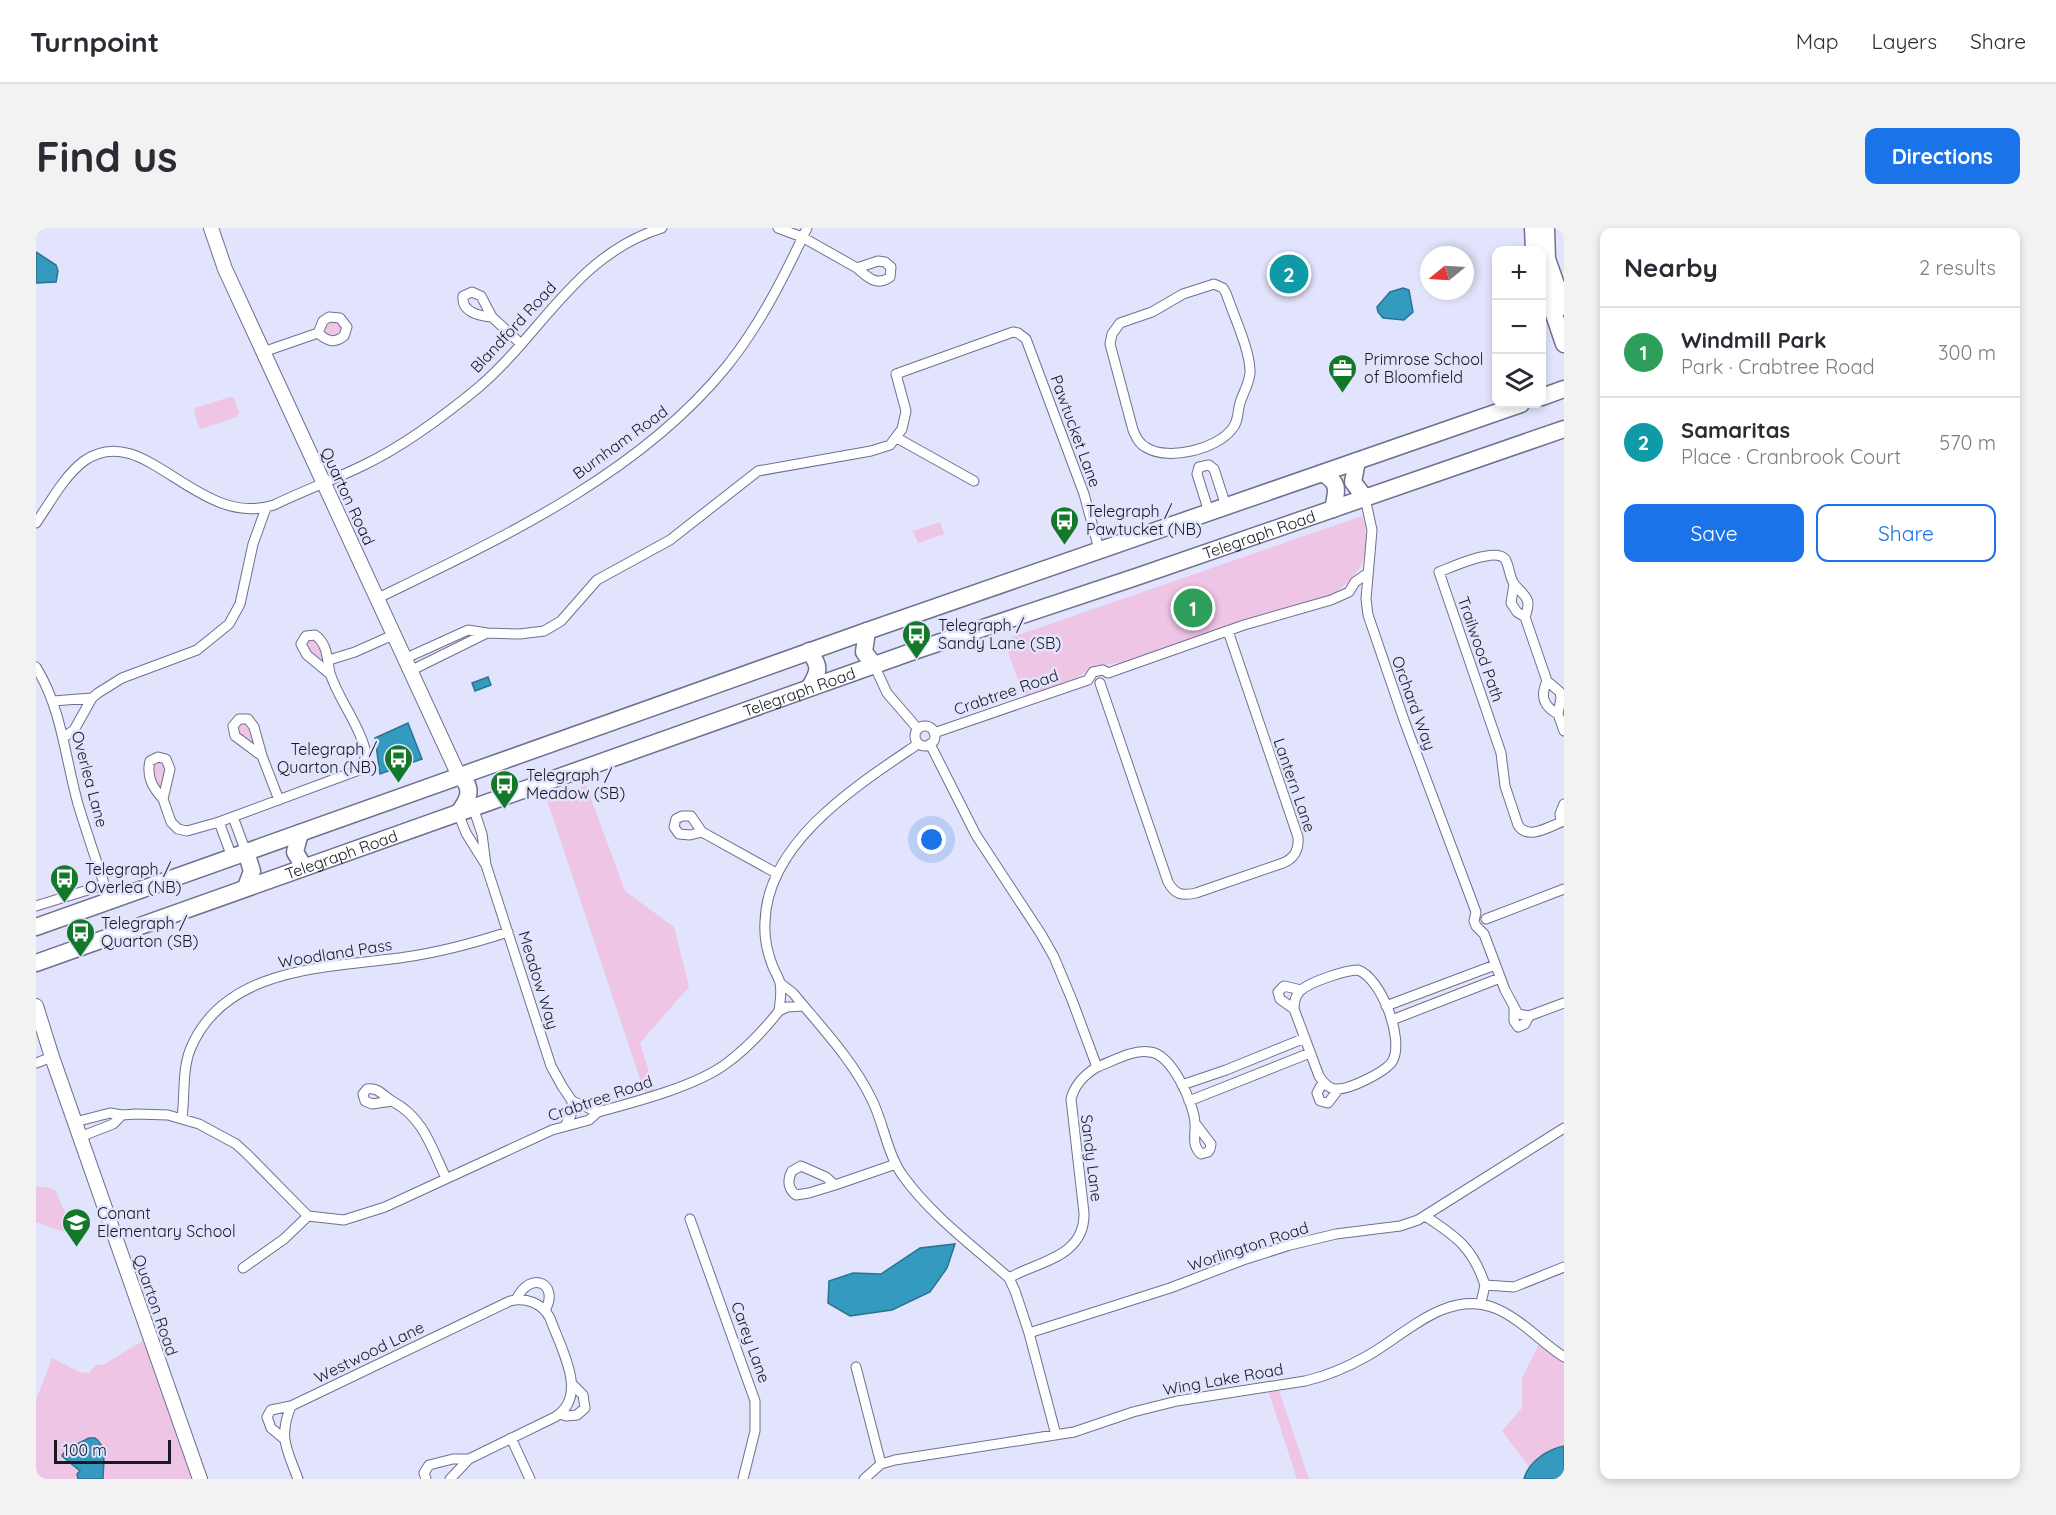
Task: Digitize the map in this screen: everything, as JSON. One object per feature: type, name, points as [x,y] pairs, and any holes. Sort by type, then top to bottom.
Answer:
[{"type":"highway","points":[[1533,228],[1534,246]]},
{"type":"highway","points":[[1546,228],[1547,259],[1564,307]]},
{"type":"highway","points":[[1546,291],[1564,344]]},
{"type":"highway","points":[[1546,395],[1564,389]]},
{"type":"highway","name":"Telegraph Road","points":[[36,927],[809,651],[1509,408]]},
{"type":"highway","name":"Telegraph Road","points":[[36,963],[874,664],[1564,429]]},
{"type":"highway","points":[[1357,461],[1353,482],[1365,498]]},
{"type":"highway","points":[[1322,473],[1331,477],[1336,486],[1333,508]]},
{"type":"highway","points":[[867,631],[864,652],[874,664]]},
{"type":"highway","points":[[809,651],[818,667],[817,676],[810,687]]},
{"type":"highway","points":[[459,776],[468,785],[466,810]]},
{"type":"highway","points":[[300,833],[295,852],[304,867]]},
{"type":"highway","points":[[239,855],[252,871],[246,887]]},
{"type":"street","name":"Quarton Road","points":[[211,228],[225,269],[459,776]]},
{"type":"street","name":"Blandford Road","points":[[266,508],[374,460],[434,423],[494,373],[569,289],[594,265],[629,241],[662,228]]},
{"type":"street","points":[[778,228],[802,237],[857,267]]},
{"type":"street","name":"Burnham Road","points":[[376,599],[500,538],[599,478],[670,425],[712,382],[754,328],[779,287],[807,228]]},
{"type":"street","points":[[1214,284],[1223,288],[1226,293],[1248,356],[1250,374],[1234,427],[1220,440],[1198,449],[1161,452],[1147,449],[1140,442],[1125,403],[1110,339],[1116,326],[1125,320],[1147,315],[1176,297],[1214,284]]},
{"type":"street","points":[[492,317],[521,344]]},
{"type":"street","name":"Pawtucket Lane","points":[[897,438],[905,420],[906,411],[896,374],[1013,332],[1018,333],[1026,339],[1084,494],[1099,549]]},
{"type":"street","points":[[263,352],[318,333]]},
{"type":"street","points":[[407,665],[468,630],[487,633],[535,633],[552,627],[569,612],[597,580],[670,540],[758,471],[871,451],[890,445],[897,438],[974,482]]},
{"type":"street","points":[[1198,449],[1203,466]]},
{"type":"street","points":[[36,523],[71,474],[81,464],[92,457],[113,450],[136,455],[187,487],[219,503],[241,509],[266,508],[251,553],[240,604],[229,624],[197,650],[122,678],[92,698],[74,730],[64,737]]},
{"type":"street","points":[[1203,466],[1214,469],[1226,506]]},
{"type":"street","points":[[1203,466],[1197,474],[1209,512]]},
{"type":"street","name":"Orchard Way","points":[[1365,498],[1372,530],[1366,599],[1376,639],[1476,912],[1474,921],[1484,934],[1500,978],[1522,1014],[1525,1024],[1518,1027],[1514,1021],[1522,1014]]},
{"type":"street","name":"Trailwood Path","points":[[1526,617],[1517,612],[1511,603],[1514,584],[1506,561],[1499,555],[1494,554],[1439,572],[1502,753],[1505,786],[1521,830],[1530,833],[1563,821]]},
{"type":"street","name":"Crabtree Road","points":[[934,733],[1088,680],[1093,672],[1100,670],[1108,673],[1227,631],[1319,604],[1350,592],[1355,582],[1368,573]]},
{"type":"street","name":"Trailwood Path","points":[[1514,584],[1528,599],[1526,617],[1547,681],[1560,692],[1562,698],[1558,714],[1564,731]]},
{"type":"street","points":[[1350,592],[1366,599]]},
{"type":"street","name":"Lantern Lane","points":[[1100,683],[1168,882],[1176,897],[1196,893],[1283,863],[1300,853],[1298,837],[1227,631]]},
{"type":"street","points":[[163,799],[171,822],[178,829],[192,831],[353,774],[366,759],[363,745],[330,674],[328,660],[319,638],[310,634],[303,639],[301,644],[307,655],[330,674]]},
{"type":"street","points":[[328,660],[355,652],[393,635]]},
{"type":"street","points":[[874,664],[887,693],[918,729]]},
{"type":"street","name":"Overlea Lane","points":[[36,667],[53,701],[64,737],[79,805],[110,901]]},
{"type":"street","points":[[1088,680],[1100,683],[1107,678],[1108,673]]},
{"type":"street","name":"Trailwood Path","points":[[1547,681],[1543,693],[1544,700],[1551,710],[1558,714]]},
{"type":"street","points":[[53,701],[92,698]]},
{"type":"street","points":[[927,727],[934,733],[934,739],[930,744],[924,746],[918,744],[915,737],[918,729],[927,727]]},
{"type":"street","points":[[803,1006],[787,1007],[779,1011],[780,983],[772,964],[765,933],[767,901],[776,873],[812,828],[842,798],[868,777],[918,744]]},
{"type":"street","points":[[930,744],[976,835],[1041,933],[1054,957],[1097,1067],[1139,1052],[1160,1054],[1182,1085],[1195,1124]]},
{"type":"street","points":[[262,756],[279,800]]},
{"type":"street","points":[[1563,821],[1560,814],[1564,804]]},
{"type":"street","name":"Meadow Way","points":[[466,810],[469,839],[486,865]]},
{"type":"street","name":"Meadow Way","points":[[466,810],[482,834],[486,865],[547,1055],[557,1078],[572,1101]]},
{"type":"street","points":[[233,817],[239,855]]},
{"type":"street","points":[[219,822],[239,855]]},
{"type":"street","points":[[702,832],[776,873]]},
{"type":"street","points":[[36,906],[104,885]]},
{"type":"street","points":[[1476,912],[1486,919],[1564,889]]},
{"type":"street","name":"Orchard Way","points":[[1484,934],[1486,919]]},
{"type":"street","name":"Woodland Pass","points":[[182,1118],[189,1052],[207,1021],[234,995],[259,983],[279,977],[323,968],[430,954],[508,932]]},
{"type":"street","points":[[1389,1013],[1495,965]]},
{"type":"street","points":[[1323,1082],[1317,1093],[1320,1101],[1328,1103],[1338,1090],[1370,1077],[1390,1065],[1395,1057],[1396,1047],[1389,1013],[1372,980],[1358,970],[1348,971],[1301,990],[1296,997],[1294,1009],[1323,1082],[1330,1088],[1338,1090]]},
{"type":"street","points":[[1389,1013],[1500,978]]},
{"type":"street","points":[[780,983],[793,993],[864,1085],[876,1109],[896,1164],[911,1186],[931,1209],[1009,1278],[1029,1333],[1056,1435]]},
{"type":"street","points":[[1294,1009],[1281,999],[1278,992],[1282,987],[1288,986],[1301,990]]},
{"type":"street","points":[[1522,1014],[1564,1003]]},
{"type":"street","name":"Quarton Road","points":[[36,1006],[200,1479]]},
{"type":"street","name":"Crabtree Road","points":[[308,1216],[333,1220],[355,1218],[386,1207],[526,1141],[565,1126],[589,1120],[598,1112],[687,1084],[710,1074],[747,1047],[779,1011]]},
{"type":"street","points":[[1182,1085],[1307,1046]]},
{"type":"street","points":[[1189,1101],[1307,1046]]},
{"type":"street","points":[[36,1063],[52,1057]]},
{"type":"street","name":"Sandy Lane","points":[[1009,1278],[1063,1253],[1082,1232],[1084,1213],[1071,1099],[1076,1085],[1097,1067]]},
{"type":"street","points":[[392,1101],[408,1110],[420,1125],[446,1178]]},
{"type":"street","points":[[565,1126],[571,1115],[572,1101],[598,1112]]},
{"type":"street","points":[[75,1122],[102,1113],[122,1116],[152,1114],[182,1118],[199,1124],[236,1144],[265,1170],[308,1216],[284,1239],[243,1268]]},
{"type":"street","points":[[80,1137],[113,1124],[122,1116]]},
{"type":"street","name":"Worlington Road","points":[[1029,1333],[1170,1288],[1290,1245],[1336,1234],[1400,1226],[1425,1216],[1564,1128]]},
{"type":"street","points":[[835,1185],[826,1177],[805,1167],[795,1169],[789,1180],[790,1188],[796,1195],[835,1185],[896,1164]]},
{"type":"street","points":[[1425,1216],[1450,1231],[1463,1244],[1477,1265],[1485,1285],[1481,1304]]},
{"type":"street","name":"Carey Lane","points":[[690,1219],[756,1401],[755,1431],[743,1479]]},
{"type":"street","points":[[1485,1285],[1514,1287],[1564,1267]]},
{"type":"street","points":[[516,1300],[526,1287],[534,1282],[546,1286],[548,1305],[545,1310],[550,1318],[573,1385],[583,1395],[585,1408],[577,1415],[560,1414]]},
{"type":"street","name":"Westwood Lane","points":[[283,1438],[271,1428],[267,1417],[271,1410],[291,1406],[516,1300],[531,1301],[545,1310]]},
{"type":"street","name":"Wing Lake Road","points":[[881,1464],[952,1450],[1056,1435],[1091,1428],[1133,1412],[1177,1401],[1325,1376],[1362,1359],[1434,1314],[1462,1304],[1481,1304],[1510,1316],[1564,1357]]},
{"type":"street","points":[[856,1367],[881,1464],[864,1479]]},
{"type":"street","points":[[450,1479],[470,1459],[560,1414],[570,1401],[573,1385]]},
{"type":"street","points":[[291,1406],[285,1422],[283,1438],[298,1479]]},
{"type":"street","points":[[511,1438],[530,1479]]},
{"type":"street","points":[[426,1479],[424,1473],[429,1465],[470,1459]]},
{"type":"shaded area","points":[[333,320],[339,323],[342,329],[339,335],[333,338],[327,335],[324,329],[327,323]]},
{"type":"shaded area","points":[[230,397],[234,398],[239,412],[236,417],[202,429],[199,427],[194,412],[195,408]]},
{"type":"shaded area","points":[[1362,516],[1366,545],[1363,561],[1349,581],[1335,593],[1131,661],[1097,666],[1068,682],[1024,697],[1004,640]]},
{"type":"shaded area","points":[[940,522],[944,534],[918,543],[913,531]]},
{"type":"shaded area","points":[[313,639],[318,642],[323,660],[321,662],[307,650],[305,643]]},
{"type":"shaded area","points":[[244,722],[249,726],[254,745],[238,734],[237,725]]},
{"type":"shaded area","points":[[162,761],[166,767],[160,789],[153,774],[154,763]]},
{"type":"shaded area","points":[[586,785],[625,891],[674,927],[689,987],[640,1043],[655,1091],[645,1094],[547,800]]},
{"type":"shaded area","points":[[36,1187],[55,1190],[76,1236],[36,1222]]},
{"type":"shaded area","points":[[144,1340],[192,1477],[190,1479],[103,1479],[104,1463],[95,1438],[68,1448],[68,1461],[80,1471],[78,1479],[36,1479],[36,1400],[52,1358],[79,1372],[89,1373],[96,1365],[105,1364]]},
{"type":"shaded area","points":[[1539,1344],[1564,1362],[1564,1446],[1553,1449],[1529,1467],[1502,1431],[1522,1408],[1522,1378]]},
{"type":"shaded area","points":[[1278,1388],[1309,1479],[1297,1479],[1268,1390]]},
{"type":"water","points":[[36,252],[56,265],[58,271],[56,282],[36,283]]},
{"type":"water","points":[[1403,288],[1409,290],[1413,312],[1404,320],[1383,318],[1377,307],[1390,292]]},
{"type":"water","points":[[488,677],[491,685],[475,691],[472,683]]},
{"type":"water","points":[[408,723],[422,759],[380,774],[375,738]]},
{"type":"water","points":[[955,1244],[947,1268],[930,1292],[892,1310],[850,1316],[828,1303],[829,1281],[853,1273],[881,1274],[920,1248]]},
{"type":"water","points":[[89,1438],[95,1438],[102,1446],[103,1479],[78,1479],[77,1474],[80,1471],[62,1456],[70,1448]]},
{"type":"water","points":[[1564,1446],[1564,1474],[1558,1479],[1524,1479],[1530,1467],[1540,1457]]},
{"type":"place","name":"Samaritas","points":[[1289,274]]},
{"type":"place","name":"Primrose School of Bloomfield","points":[[1343,394]]},
{"type":"place","name":"Telegraph / Pawtucket (NB)","points":[[1065,546]]},
{"type":"place","name":"Windmill Park","points":[[1193,608]]},
{"type":"place","name":"Telegraph / Sandy Lane (SB)","points":[[917,660]]},
{"type":"place","name":"Telegraph / Quarton (NB)","points":[[398,784]]},
{"type":"place","name":"Telegraph / Meadow (SB)","points":[[505,810]]},
{"type":"place","name":"Telegraph / Overlea (NB)","points":[[64,904]]},
{"type":"place","name":"Telegraph / Quarton (SB)","points":[[80,958]]},
{"type":"place","name":"Conant Elementary School","points":[[76,1248]]}]
